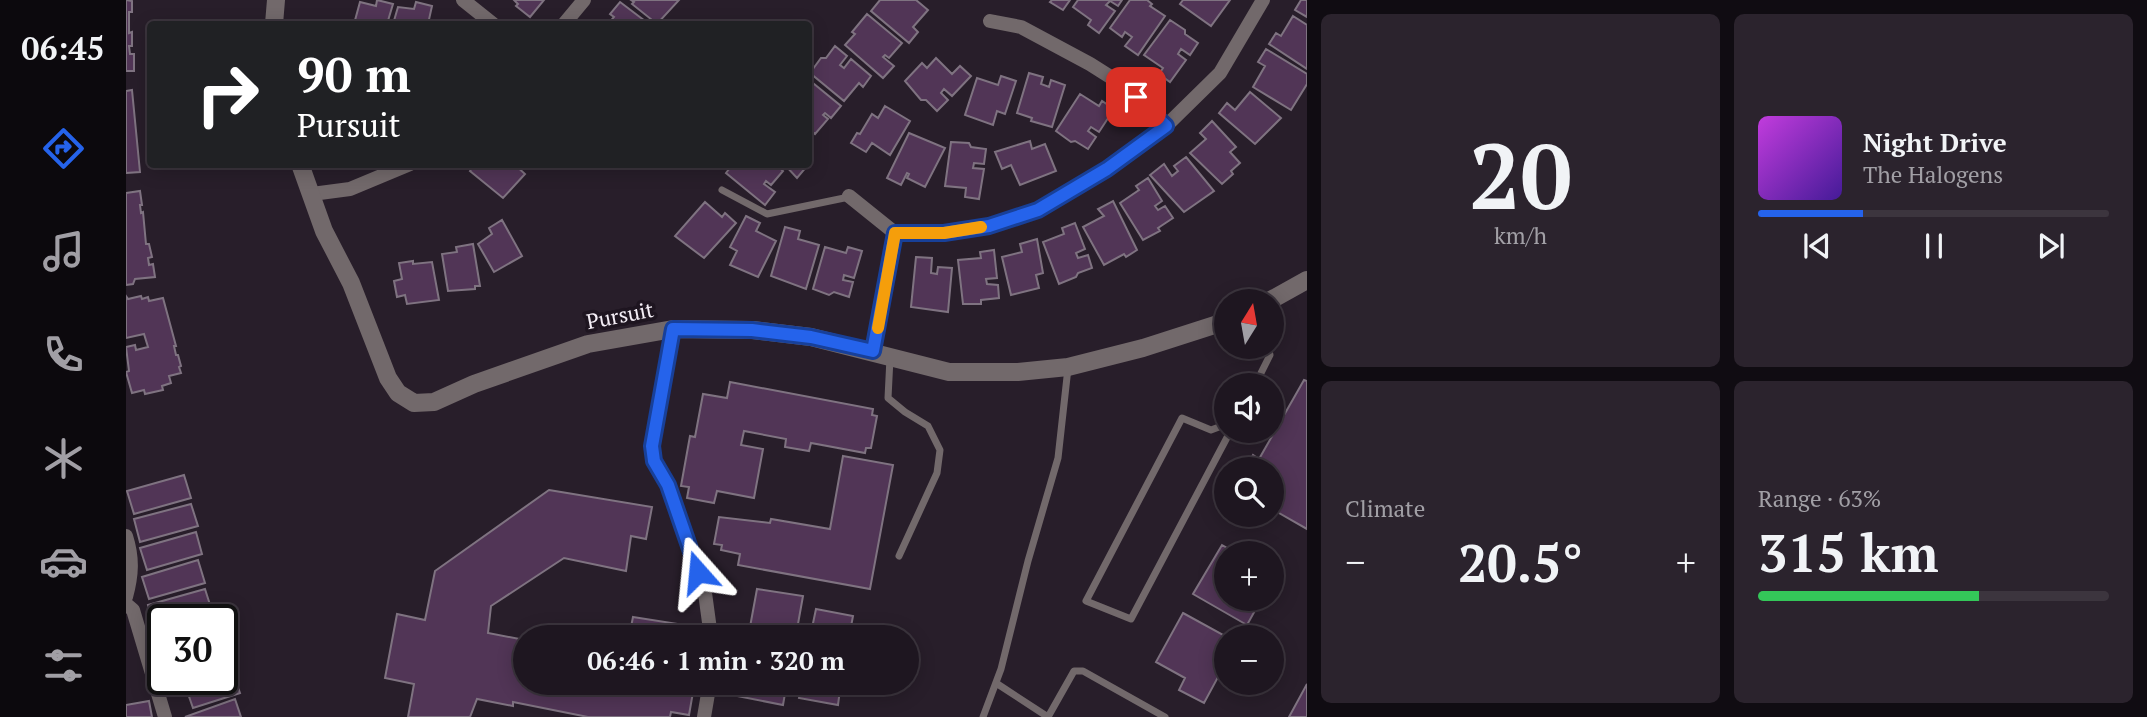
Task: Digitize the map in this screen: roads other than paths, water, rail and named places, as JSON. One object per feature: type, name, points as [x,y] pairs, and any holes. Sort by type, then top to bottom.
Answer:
[{"type":"street","points":[[274,21],[276,0]]},
{"type":"street","points":[[463,0],[489,21]]},
{"type":"street","points":[[566,21],[584,0]]},
{"type":"street","points":[[849,196],[895,233],[955,232],[989,226],[1038,210],[1107,169],[1166,126],[1220,73],[1263,0]]},
{"type":"street","points":[[990,21],[1021,27],[1090,64],[1120,83],[1166,126]]},
{"type":"street","name":"Pursuit","points":[[302,168],[324,231],[351,283],[388,378],[398,393],[414,403],[434,402],[474,384],[588,344],[673,329],[752,330],[811,337],[949,372],[1018,372],[1068,367],[1143,348],[1214,325]]},
{"type":"street","points":[[312,194],[350,189],[400,168]]},
{"type":"street","points":[[881,354],[895,233]]},
{"type":"street","points":[[1284,293],[1307,280]]},
{"type":"street","points":[[673,329],[652,446],[654,461],[668,485],[705,593],[709,625]]},
{"type":"street","points":[[126,536],[131,553],[132,577],[126,597]]},
{"type":"street","points":[[126,604],[133,610],[165,717]]},
{"type":"street","points":[[704,717],[708,695]]},
{"type":"lane","points":[[722,190],[767,214],[849,196]]},
{"type":"lane","points":[[881,354],[888,398],[928,426],[940,450],[937,473],[899,556]]},
{"type":"lane","points":[[984,717],[996,683],[1058,458],[1068,367]]},
{"type":"lane","points":[[1214,429],[1182,418],[1086,601],[1131,619],[1224,443]]},
{"type":"lane","points":[[996,683],[1048,717],[1074,671],[1083,671],[1165,717]]}]
